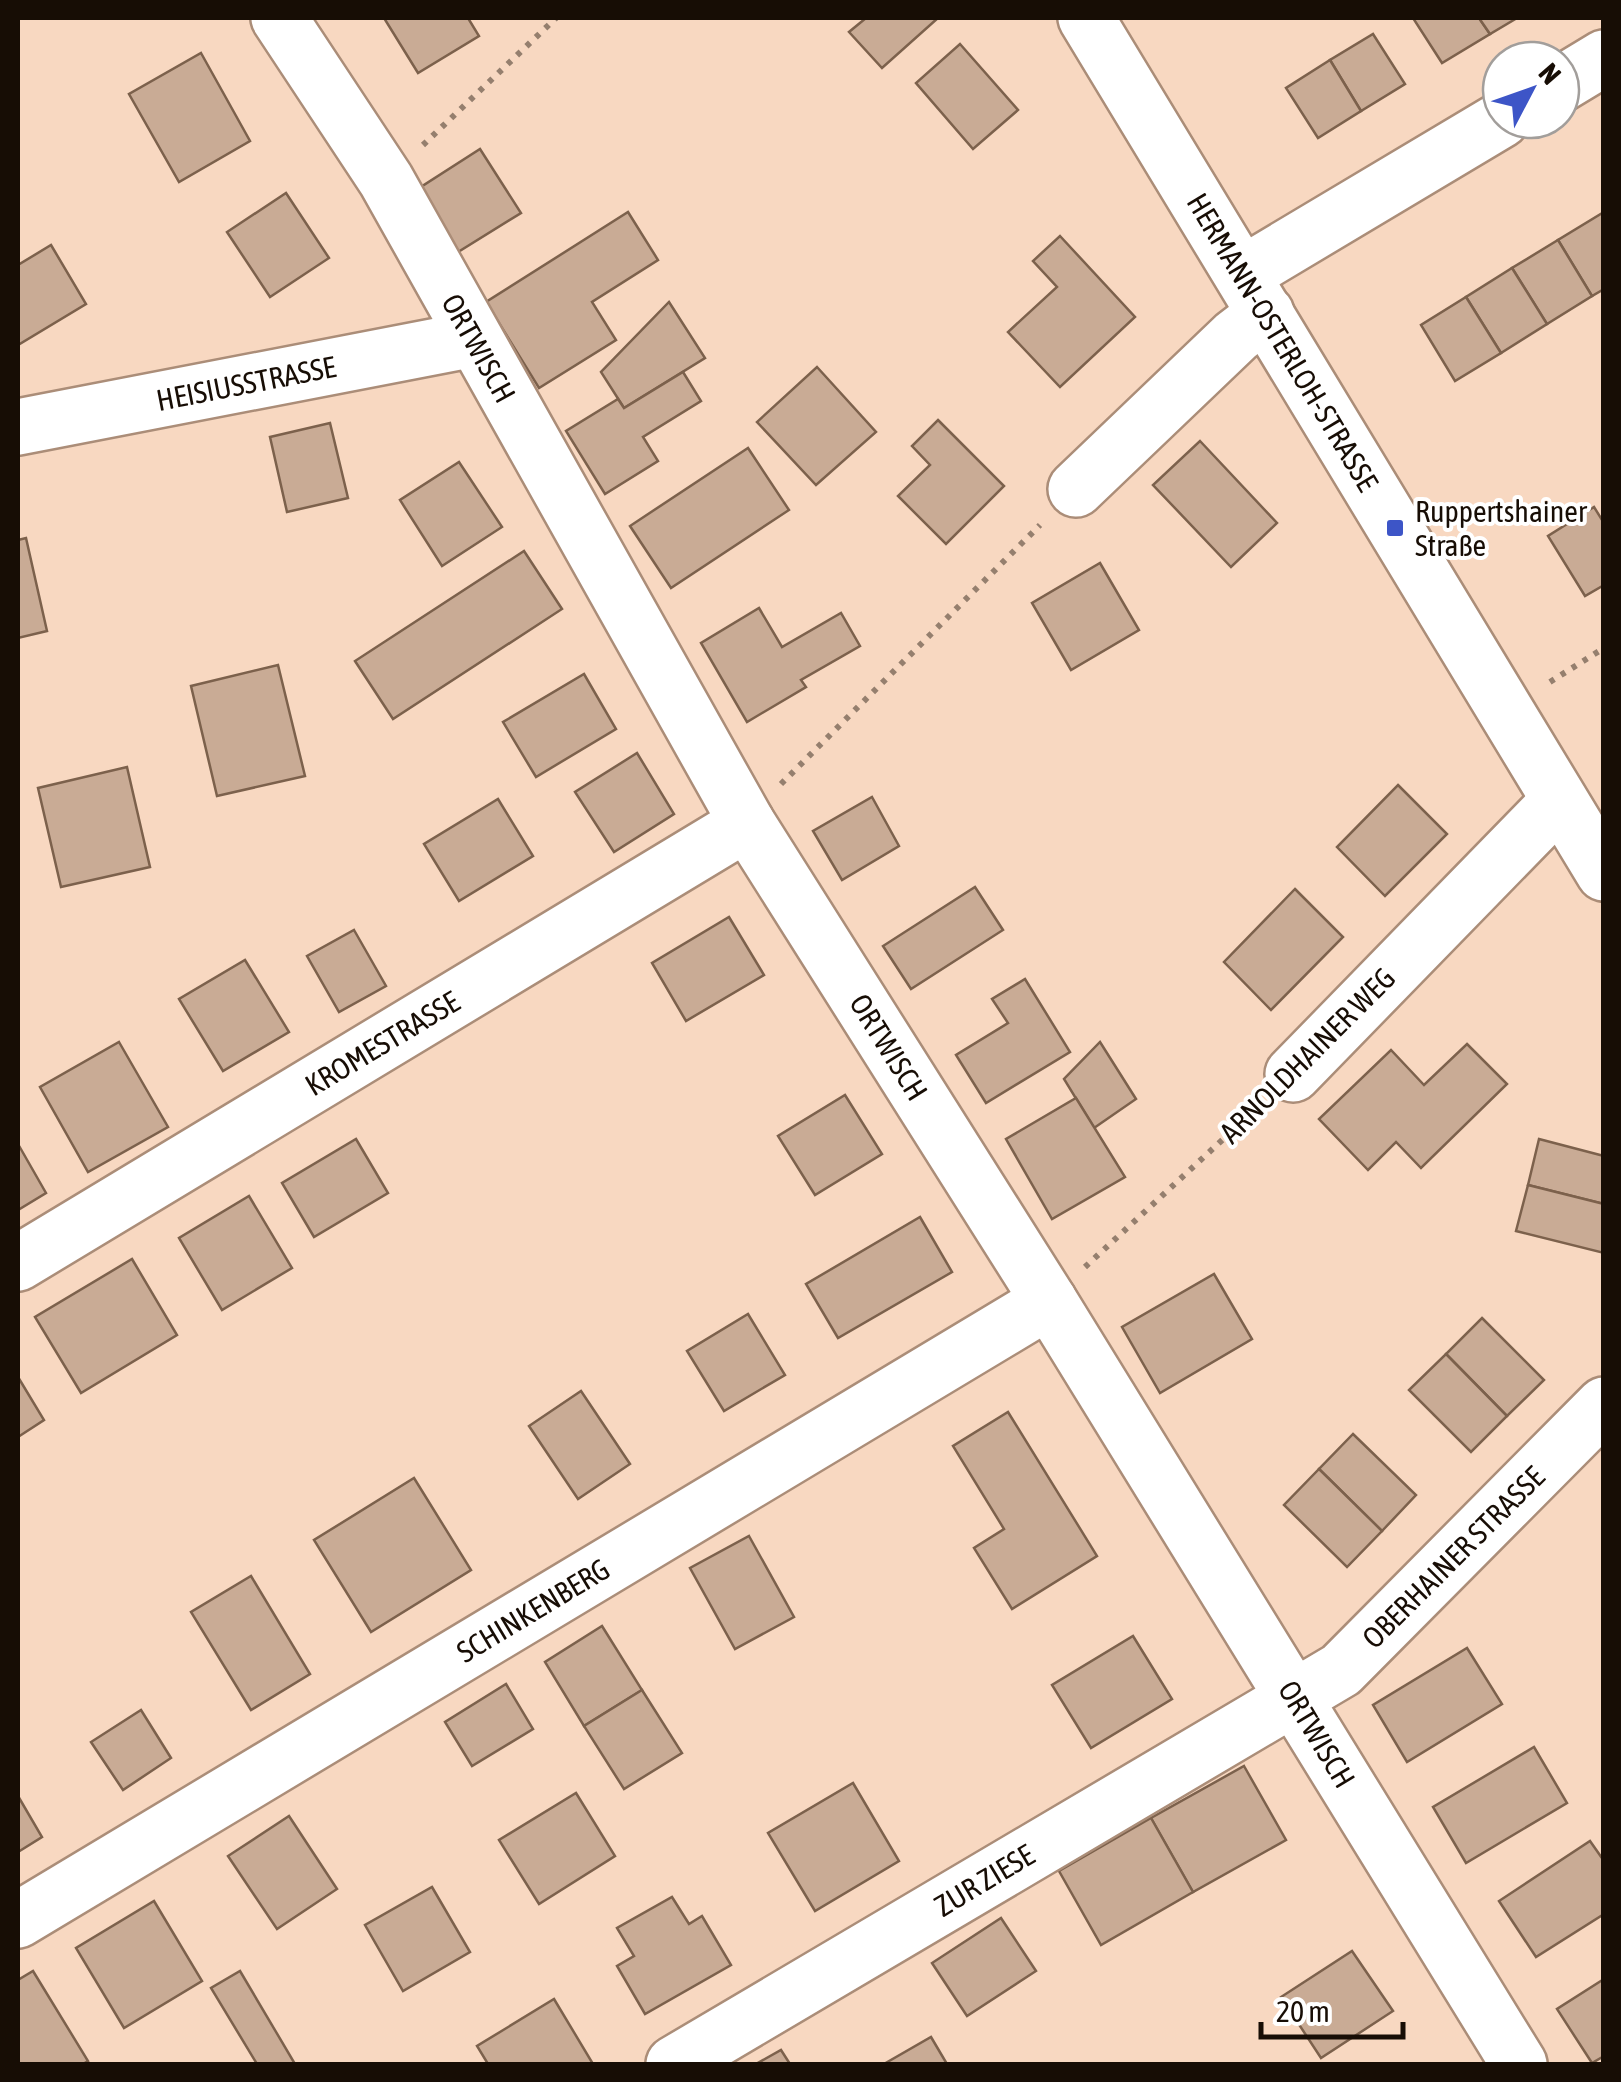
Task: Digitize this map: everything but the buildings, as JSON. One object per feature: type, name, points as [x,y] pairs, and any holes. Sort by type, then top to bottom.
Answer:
[{"type":"street","name":"ORTWISCH","points":[[279,18],[386,180],[747,823],[1049,1300],[1519,2064]]},
{"type":"street","name":"HERMANN-OSTERLOH-STRASSE","points":[[1086,18],[1604,873]]},
{"type":"street","points":[[1581,72],[1604,58]]},
{"type":"street","points":[[1076,489],[1236,336],[1255,294],[1481,134]]},
{"type":"street","name":"HEISIUSSTRASSE","points":[[18,427],[474,339]]},
{"type":"street","name":"ARNOLDHAINER WEG","points":[[1292,1074],[1558,802]]},
{"type":"street","name":"KROMESTRASSE","points":[[18,1263],[747,823]]},
{"type":"street","name":"SCHINKENBERG","points":[[18,1920],[1049,1300]]},
{"type":"street","name":"OBERHAINER STRASSE","points":[[1294,1696],[1341,1670],[1604,1405]]},
{"type":"street","name":"ZUR ZIESE","points":[[674,2064],[1294,1696]]},
{"type":"path","points":[[386,180],[556,18]]},
{"type":"path","points":[[747,823],[764,801],[1076,489]]},
{"type":"path","points":[[1504,711],[1604,648]]},
{"type":"path","name":"ARNOLDHAINER WEG","points":[[1049,1300],[1292,1074]]},
{"type":"place","name":"Ruppertshainer Straße","points":[[1395,528]]}]
